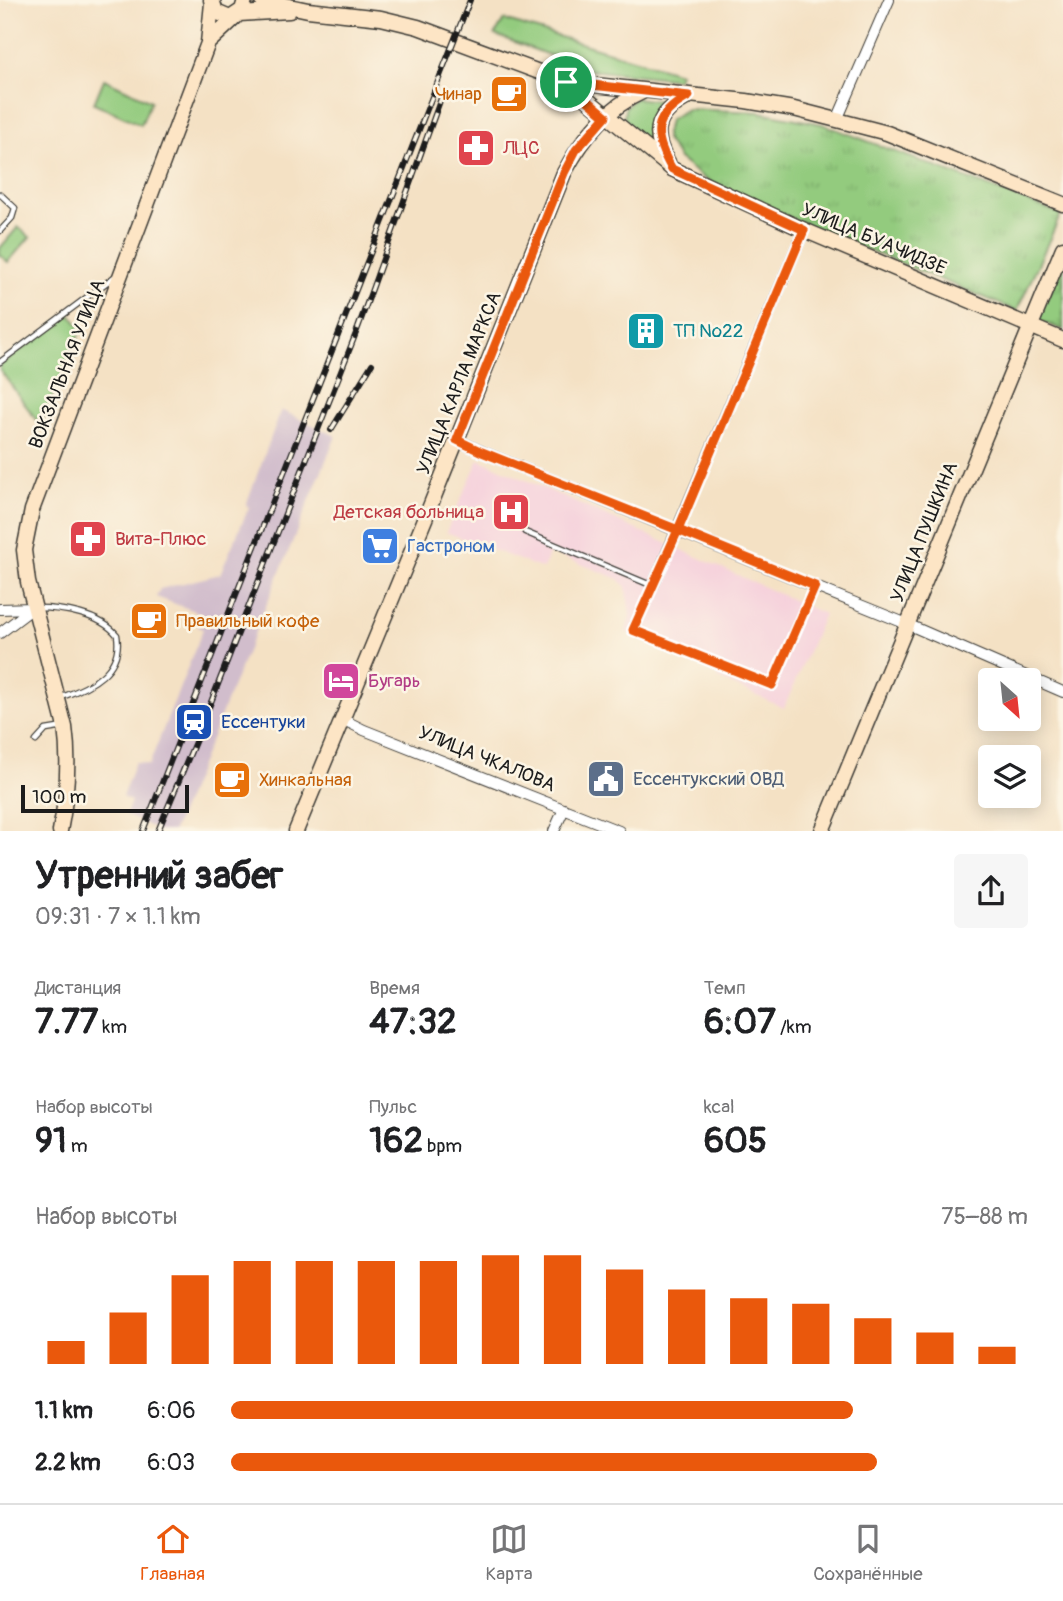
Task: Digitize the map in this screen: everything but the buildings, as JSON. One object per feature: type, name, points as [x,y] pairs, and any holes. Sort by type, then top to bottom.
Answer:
[{"type":"main road","points":[[208,43],[239,14],[245,0]]},
{"type":"main road","points":[[261,0],[308,10]]},
{"type":"main road","points":[[212,1],[220,16],[230,18],[239,14],[308,10]]},
{"type":"main road","points":[[208,43],[212,1]]},
{"type":"main road","name":"УЛИЦА БУАЧИДЗЕ","points":[[308,10],[381,18],[418,27],[566,82],[758,103],[837,120],[887,133],[1063,204]]},
{"type":"main road","name":"ВОКЗАЛЬНАЯ УЛИЦА","points":[[60,831],[69,774],[65,727],[33,608],[24,550],[32,510],[208,43]]},
{"type":"main road","name":"УЛИЦА БУАЧИДЗЕ","points":[[566,82],[672,169],[804,230],[1063,340]]},
{"type":"main road","name":"УЛИЦА КАРЛА МАРКСА","points":[[296,831],[564,173],[576,150],[606,116],[625,99],[643,91]]},
{"type":"main road","points":[[672,169],[657,138],[659,124],[673,105],[689,96]]},
{"type":"main road","name":"УЛИЦА ПУШКИНА","points":[[822,831],[1063,248]]},
{"type":"street","points":[[837,120],[889,0]]},
{"type":"street","points":[[653,586],[804,230]]},
{"type":"street","points":[[457,440],[907,624],[1063,692]]},
{"type":"street","points":[[0,609],[33,608]]},
{"type":"street","points":[[0,633],[33,608]]},
{"type":"street","name":"УЛИЦА ЧКАЛОВА","points":[[342,719],[619,831]]},
{"type":"street","points":[[554,831],[564,809]]},
{"type":"lane","points":[[0,194],[15,208],[12,218],[0,232]]},
{"type":"lane","points":[[0,362],[122,271]]},
{"type":"lane","points":[[525,532],[653,586],[633,630],[772,685],[815,586]]},
{"type":"lane","points":[[33,608],[55,608],[84,616],[99,621],[117,635],[116,661],[96,682],[58,698]]},
{"type":"lane","points":[[36,741],[47,730],[65,727]]},
{"type":"shaded area","points":[[281,410],[336,436],[173,831],[160,831],[126,815],[131,801],[122,797],[135,762],[149,765],[203,629],[198,627],[203,614],[156,597],[160,589],[220,574],[249,507],[246,505]]},
{"type":"shaded area","points":[[479,459],[824,614],[784,708],[719,679],[712,666],[626,632],[630,615],[626,587],[619,579],[550,552],[543,569],[446,532]]},
{"type":"green space","points":[[504,20],[680,73],[677,79],[589,70],[495,35]]},
{"type":"green space","points":[[104,79],[151,101],[141,125],[94,103]]},
{"type":"green space","points":[[635,98],[668,102],[654,122],[651,133],[653,146],[624,122],[625,108]]},
{"type":"green space","points":[[687,109],[760,112],[822,124],[1061,214],[1017,311],[781,214],[706,180],[679,159],[665,138],[669,120]]},
{"type":"green space","points":[[18,227],[30,237],[8,262],[0,255],[0,248]]},
{"type":"green space","points":[[1063,262],[1063,330],[1037,320]]},
{"type":"green space","points":[[70,314],[82,329],[40,425],[0,370],[0,365]]},
{"type":"railway","points":[[143,831],[470,0]]},
{"type":"railway","points":[[158,831],[358,328],[441,98]]},
{"type":"railway","points":[[331,430],[372,364]]},
{"type":"place","name":"Чинар","points":[[509,94]]},
{"type":"place","name":"ЛЦС","points":[[476,148]]},
{"type":"place","name":"ТП №22","points":[[646,331]]},
{"type":"place","name":"Детская больница","points":[[511,512]]},
{"type":"place","name":"Вита-Плюс","points":[[88,539]]},
{"type":"place","name":"Гастроном","points":[[380,546]]},
{"type":"place","name":"Правильный кофе","points":[[149,621]]},
{"type":"place","name":"Бугарь","points":[[341,681]]},
{"type":"place","name":"Ессентуки","points":[[194,722]]},
{"type":"place","name":"Ессентукский ОВД","points":[[606,779]]},
{"type":"place","name":"Хинкальная","points":[[232,780]]},
{"type":"route","points":[[566,82],[606,116],[584,139],[564,173],[457,440],[678,530],[633,630],[772,685],[815,586],[678,530],[804,230],[672,169],[657,138],[659,124],[673,105],[689,96],[566,82]]}]
